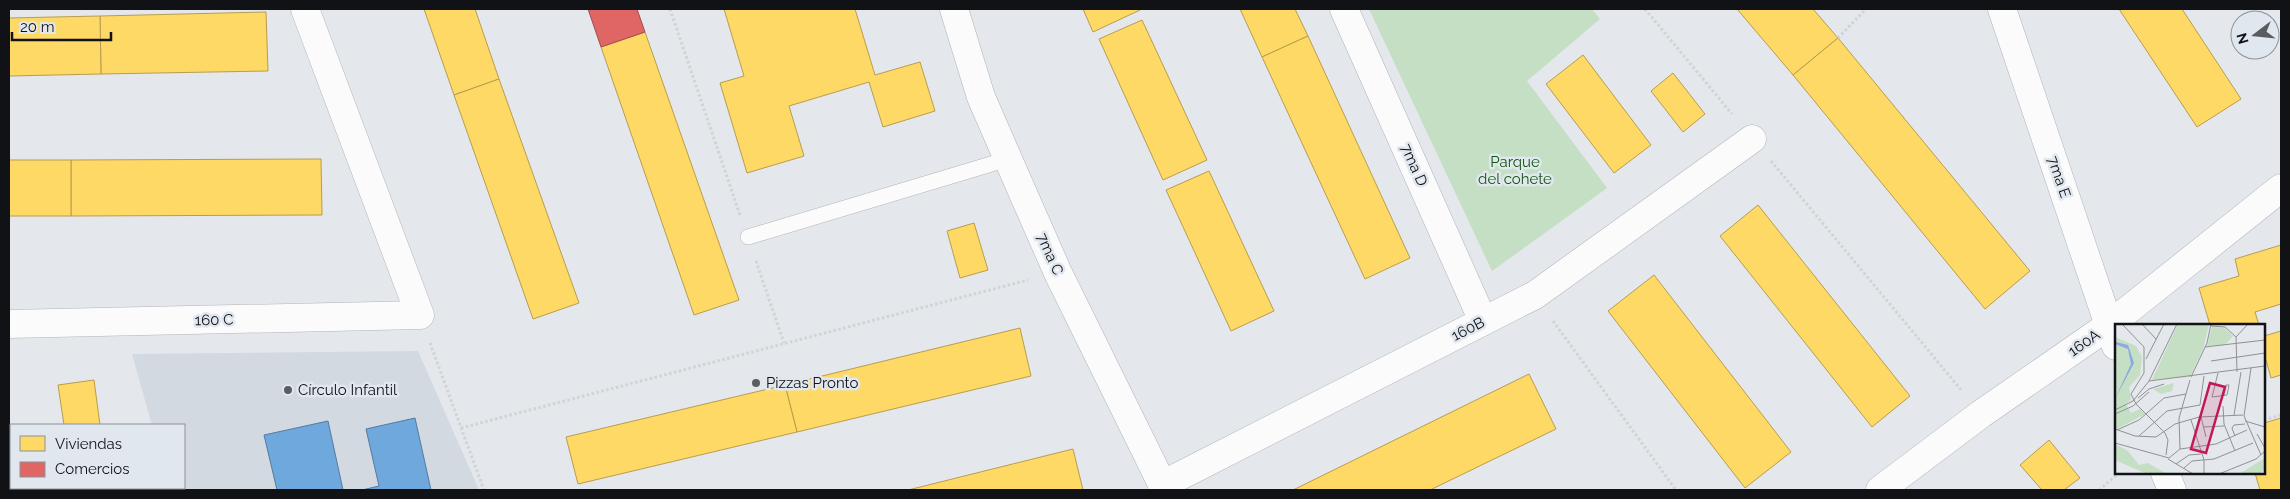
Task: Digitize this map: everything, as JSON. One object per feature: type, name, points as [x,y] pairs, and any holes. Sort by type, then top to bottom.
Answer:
[{"type":"street","points":[[306,9],[420,316]]},
{"type":"street","name":"7ma C","points":[[954,9],[981,97],[1008,159],[1058,273],[1163,488]]},
{"type":"street","name":"7ma D","points":[[1344,9],[1484,321]]},
{"type":"street","name":"7ma E","points":[[2002,9],[2112,336]]},
{"type":"street","name":"160B","points":[[1163,488],[1535,295],[1752,139]]},
{"type":"street","name":"160A","points":[[2126,324],[2281,188]]},
{"type":"street","name":"160 C","points":[[9,324],[420,316]]},
{"type":"street","name":"160A","points":[[1880,490],[1981,414],[2112,336]]},
{"type":"street","points":[[2165,474],[2172,490]]},
{"type":"lane","points":[[748,237],[1008,159]]},
{"type":"path","points":[[670,9],[784,343]]},
{"type":"path","points":[[1645,9],[1981,414]]},
{"type":"path","points":[[1838,38],[1866,9]]},
{"type":"path","points":[[461,428],[1058,273]]},
{"type":"path","points":[[1535,295],[1676,490]]},
{"type":"path","points":[[420,316],[484,490]]},
{"type":"path","points":[[2265,420],[2281,415]]},
{"type":"path","points":[[2099,490],[2118,474]]},
{"type":"shaded area","name":"Círculo Infantil","points":[[418,351],[479,490],[170,490],[185,489],[185,424],[152,424],[132,354]]},
{"type":"green space","name":"Parque del cohete","points":[[1369,9],[1592,9],[1600,19],[1527,81],[1607,188],[1492,271]]},
{"type":"building: Viviendas","points":[[424,9],[475,9],[499,79],[454,95]]},
{"type":"building: Viviendas","points":[[724,9],[855,9],[875,75],[920,62],[935,111],[883,127],[869,82],[789,106],[804,156],[747,173],[720,83],[744,76]]},
{"type":"building: Viviendas","points":[[1083,9],[1139,9],[1140,10],[1093,32]]},
{"type":"building: Viviendas","points":[[1240,9],[1295,9],[1308,36],[1262,57]]},
{"type":"building: Viviendas","points":[[1737,9],[1813,9],[1838,38],[1793,75]]},
{"type":"building: Viviendas","points":[[2119,9],[2182,9],[2241,99],[2197,127]]},
{"type":"building: Viviendas","points":[[266,12],[268,71],[101,74],[100,16]]},
{"type":"building: Viviendas","points":[[100,16],[101,74],[9,76],[9,18]]},
{"type":"building: Viviendas","points":[[1142,20],[1207,160],[1163,180],[1099,39]]},
{"type":"building: Viviendas","points":[[645,32],[739,300],[694,315],[601,47]]},
{"type":"building: Viviendas","points":[[1308,36],[1410,258],[1365,279],[1262,57]]},
{"type":"building: Viviendas","points":[[1838,38],[2030,271],[1985,309],[1793,75]]},
{"type":"building: Viviendas","points":[[1583,55],[1651,145],[1614,173],[1546,84]]},
{"type":"building: Viviendas","points":[[1673,73],[1705,114],[1683,132],[1651,91]]},
{"type":"building: Viviendas","points":[[499,79],[579,303],[533,319],[454,95]]},
{"type":"building: Viviendas","points":[[321,159],[322,215],[71,216],[71,160]]},
{"type":"building: Viviendas","points":[[9,160],[71,160],[71,216],[9,216]]},
{"type":"building: Viviendas","points":[[1209,171],[1274,311],[1231,331],[1166,190]]},
{"type":"building: Viviendas","points":[[1758,205],[1910,396],[1872,427],[1720,236]]},
{"type":"building: Viviendas","points":[[974,223],[988,270],[960,278],[947,231]]},
{"type":"building: Viviendas","points":[[2281,245],[2281,304],[2255,312],[2259,324],[2210,324],[2199,288],[2239,276],[2235,259]]},
{"type":"building: Viviendas","points":[[1654,275],[1791,452],[1745,488],[1608,311]]},
{"type":"building: Viviendas","points":[[1020,328],[1031,376],[797,432],[785,385]]},
{"type":"building: Viviendas","points":[[2281,331],[2281,375],[2271,378],[2265,360],[2265,336]]},
{"type":"building: Viviendas","points":[[1529,374],[1556,429],[1430,490],[1293,490]]},
{"type":"building: Viviendas","points":[[94,380],[100,424],[64,424],[58,385]]},
{"type":"building: Viviendas","points":[[785,385],[797,432],[578,484],[566,437]]},
{"type":"building: Viviendas","points":[[2281,418],[2281,490],[2260,490],[2255,474],[2265,474],[2265,423]]},
{"type":"building: Viviendas","points":[[2049,440],[2080,478],[2064,490],[2042,490],[2020,465]]},
{"type":"building: Viviendas","points":[[1073,449],[1083,490],[908,490]]},
{"type":"building: Comercios","points":[[588,9],[637,9],[645,32],[601,47]]},
{"type":"building: Escuelas","points":[[415,418],[431,490],[362,490],[379,486],[366,429]]},
{"type":"building: Escuelas","points":[[328,421],[343,490],[277,490],[264,435]]},
{"type":"place","name":"Pizzas Pronto","points":[[756,383]]},
{"type":"place","name":"Círculo Infantil","points":[[288,390]]}]
